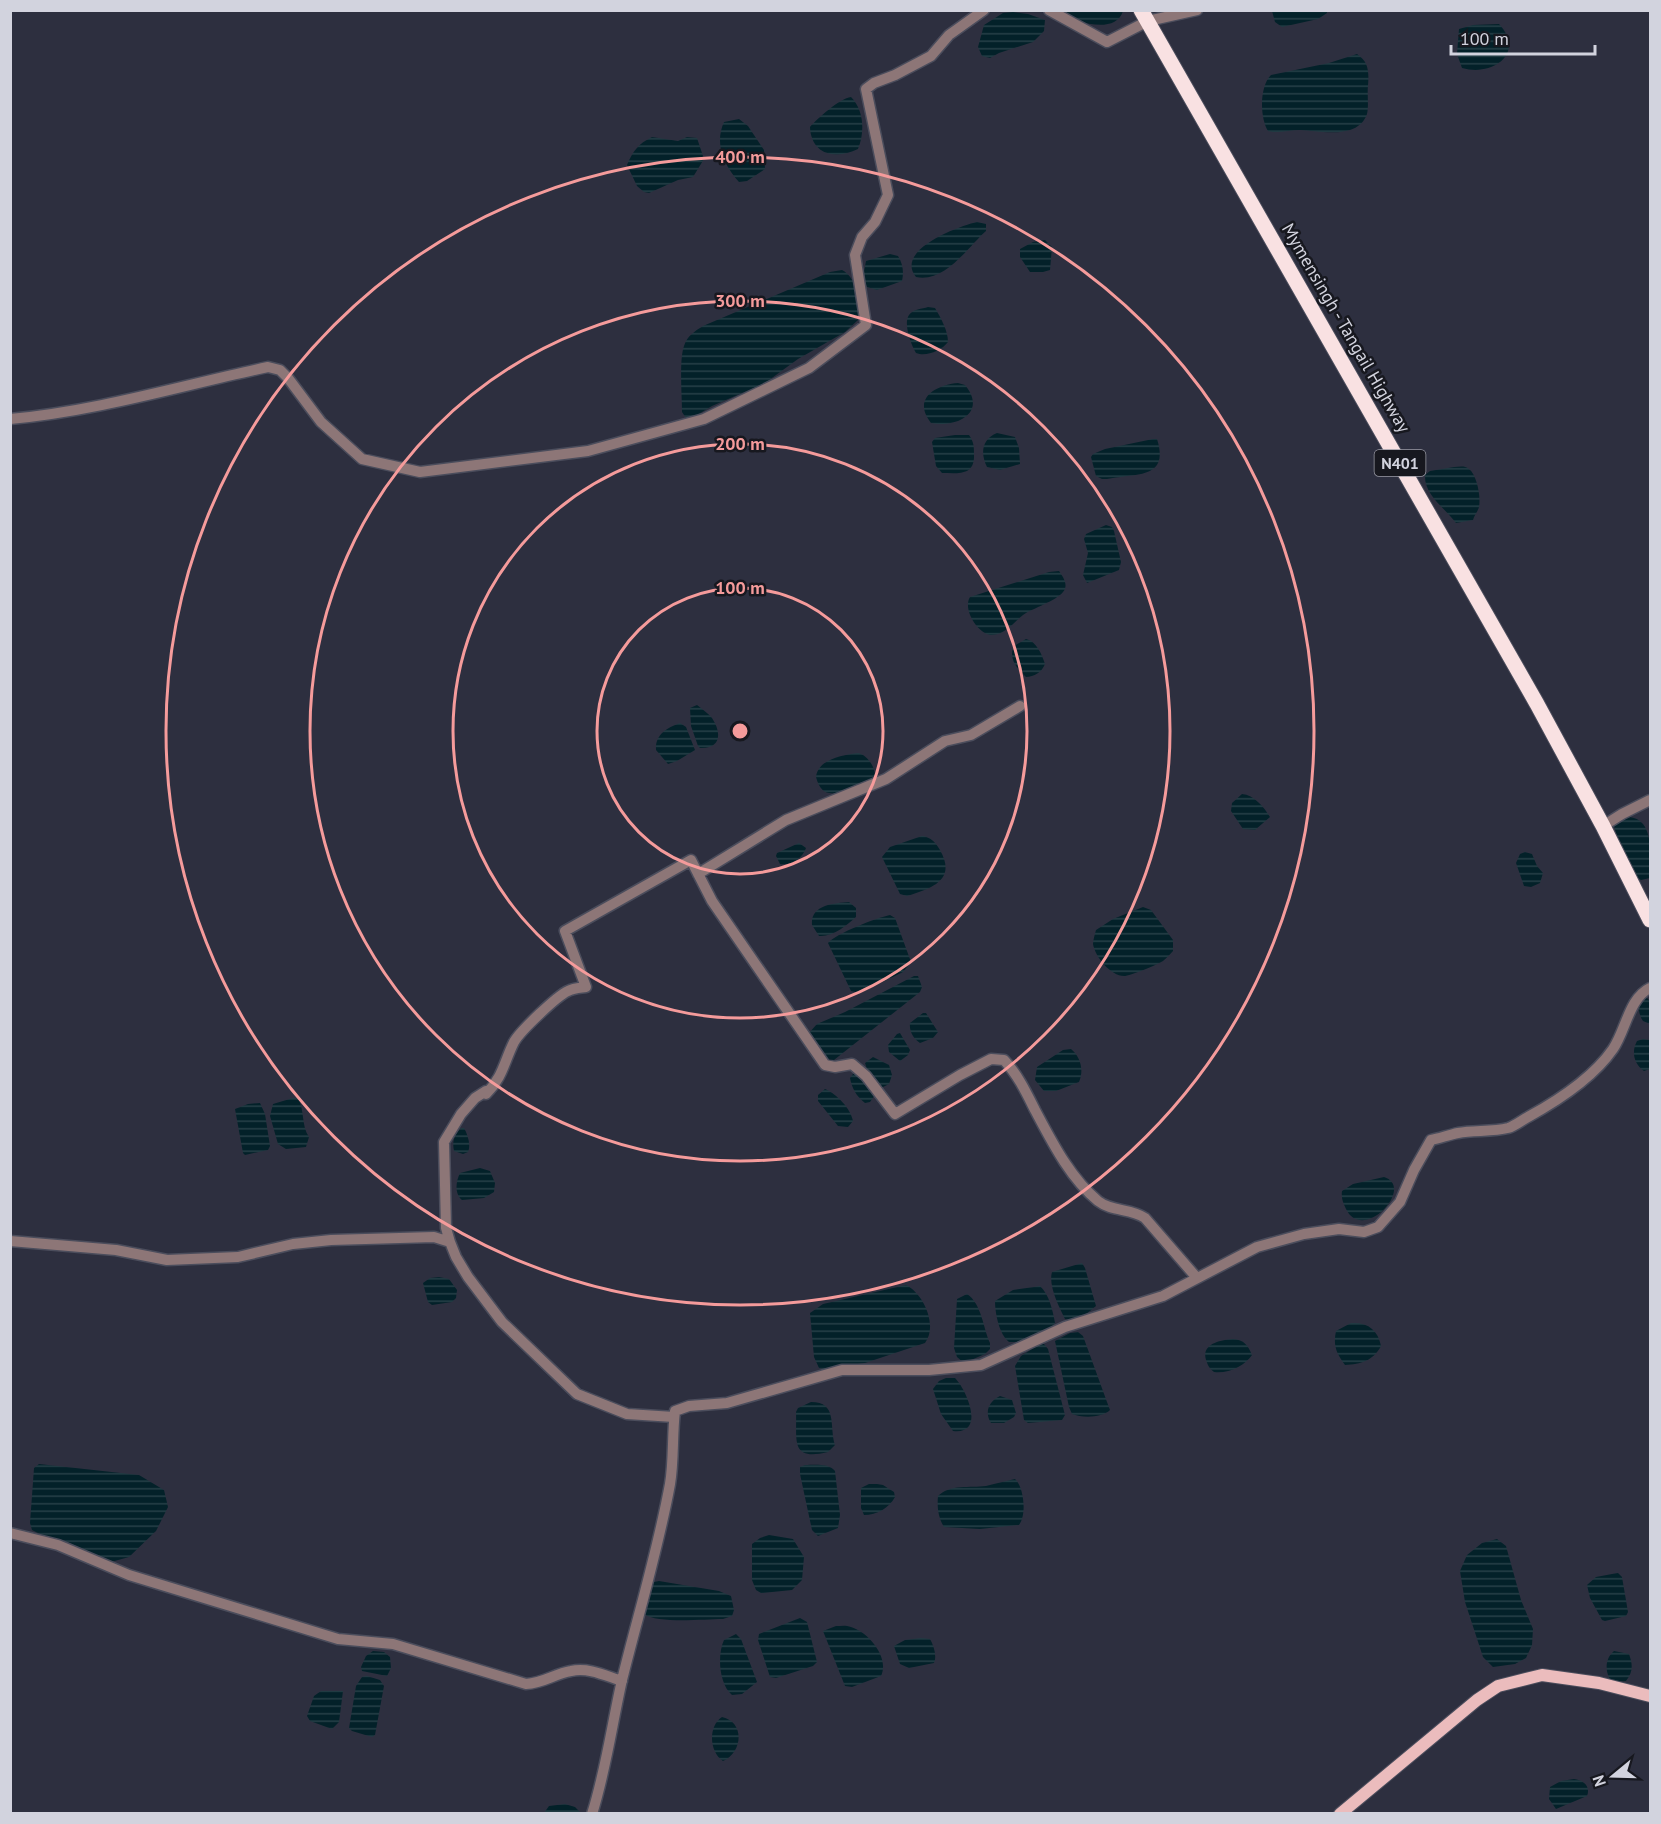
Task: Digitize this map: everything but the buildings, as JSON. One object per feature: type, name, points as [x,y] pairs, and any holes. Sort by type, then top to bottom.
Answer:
[{"type":"highway","name":"Mymensingh - Tangail Highway","points":[[1145,16],[1525,683],[1603,826],[1650,920]]},
{"type":"main road","points":[[1340,1814],[1477,1700],[1498,1686],[1542,1675],[1599,1683],[1650,1696]]},
{"type":"street","points":[[10,419],[43,416],[85,408],[268,367],[280,370],[321,422],[362,459],[420,472],[588,451],[704,419],[809,368],[866,324],[855,255],[862,237],[875,222],[888,195],[866,89],[932,56],[950,35],[984,10]]},
{"type":"street","points":[[1049,10],[1107,42],[1145,16],[1197,10]]},
{"type":"street","points":[[698,874],[786,820],[886,779],[945,741],[970,735],[1020,706]]},
{"type":"street","points":[[1603,826],[1650,800]]},
{"type":"street","points":[[674,1417],[627,1414],[577,1394],[502,1322],[468,1277],[450,1242],[446,1228],[444,1142],[461,1114],[475,1098],[486,1091],[486,1094],[496,1084],[515,1039],[522,1031],[566,992],[586,987],[566,931],[691,860],[712,901],[825,1065],[835,1067],[852,1064],[866,1077],[895,1114],[991,1059],[1004,1060],[1015,1071],[1048,1134],[1080,1182],[1099,1202],[1123,1211],[1135,1211],[1145,1218],[1197,1278]]},
{"type":"street","points":[[592,1814],[670,1482],[675,1411],[689,1406],[727,1403],[842,1370],[929,1370],[981,1365],[1065,1327],[1164,1296],[1257,1247],[1304,1234],[1339,1229],[1364,1232],[1378,1227],[1400,1202],[1431,1140],[1458,1133],[1509,1128],[1546,1107],[1577,1085],[1602,1063],[1624,1029],[1637,998],[1650,988]]},
{"type":"street","points":[[10,1241],[116,1250],[167,1260],[238,1257],[293,1244],[331,1240],[434,1237],[450,1242]]},
{"type":"street","points":[[10,1533],[66,1548],[129,1575],[338,1639],[393,1644],[525,1684],[539,1683],[572,1671],[587,1670],[622,1681]]},
{"type":"water","points":[[1327,10],[1327,13],[1318,19],[1282,27],[1275,22],[1272,11]]},
{"type":"water","points":[[1061,11],[1123,11],[1119,18],[1104,25],[1084,23]]},
{"type":"water","points":[[1013,12],[1045,20],[1044,31],[1033,42],[990,58],[982,56],[978,47],[984,25],[1003,13]]},
{"type":"water","points":[[1499,24],[1509,44],[1502,60],[1485,69],[1462,68],[1457,54],[1459,29],[1473,25]]},
{"type":"water","points":[[1357,54],[1364,60],[1368,72],[1368,111],[1356,128],[1338,132],[1268,131],[1263,118],[1262,103],[1264,87],[1271,75],[1329,63]]},
{"type":"water","points":[[851,97],[859,108],[862,122],[862,136],[858,149],[841,154],[826,153],[815,144],[810,127],[835,105]]},
{"type":"water","points":[[739,119],[748,126],[764,150],[765,169],[747,181],[739,182],[725,161],[720,138],[724,122]]},
{"type":"water","points":[[652,137],[678,141],[687,137],[697,138],[704,159],[693,177],[678,180],[649,193],[637,186],[627,165],[636,148]]},
{"type":"water","points":[[977,222],[986,224],[986,231],[955,262],[937,275],[916,277],[912,267],[914,258],[921,249],[944,234]]},
{"type":"water","points":[[1045,240],[1052,247],[1050,270],[1030,272],[1020,257],[1020,249],[1033,242]]},
{"type":"water","points":[[890,254],[900,259],[903,268],[902,281],[877,290],[867,287],[863,277],[866,261]]},
{"type":"water","points":[[842,270],[855,285],[859,307],[858,320],[845,332],[798,359],[765,383],[712,406],[692,418],[686,418],[682,412],[682,352],[685,342],[692,334],[703,326],[830,272]]},
{"type":"water","points":[[928,307],[935,308],[945,329],[948,342],[933,352],[920,354],[916,353],[910,340],[907,319],[913,312]]},
{"type":"water","points":[[958,383],[965,385],[971,395],[973,403],[971,411],[959,421],[931,423],[924,407],[925,400],[934,390]]},
{"type":"water","points":[[997,433],[1015,437],[1019,448],[1020,464],[1000,470],[987,467],[983,452],[985,443]]},
{"type":"water","points":[[969,435],[973,444],[974,461],[969,470],[965,472],[942,473],[936,466],[932,442],[935,438]]},
{"type":"water","points":[[1157,439],[1160,452],[1159,462],[1154,468],[1139,475],[1107,479],[1096,476],[1091,457],[1093,454],[1105,449]]},
{"type":"water","points":[[1454,467],[1467,468],[1472,472],[1476,481],[1479,503],[1473,520],[1456,523],[1428,489],[1425,475],[1430,471]]},
{"type":"water","points":[[1106,525],[1112,527],[1114,531],[1121,562],[1119,570],[1087,583],[1083,575],[1088,553],[1084,539],[1086,534]]},
{"type":"water","points":[[1059,571],[1064,578],[1063,592],[1023,615],[1005,631],[992,635],[987,634],[973,621],[968,608],[970,597],[1049,572]]},
{"type":"water","points":[[1026,639],[1036,645],[1045,664],[1037,674],[1026,677],[1017,667],[1012,650],[1014,646]]},
{"type":"water","points":[[697,705],[712,718],[717,729],[716,743],[707,748],[698,746],[691,726],[690,708]]},
{"type":"water","points":[[680,723],[686,727],[695,750],[668,764],[656,750],[657,740],[670,727]]},
{"type":"water","points":[[858,753],[870,762],[875,776],[841,792],[830,793],[822,789],[816,777],[821,766],[832,759]]},
{"type":"water","points":[[1242,794],[1255,799],[1270,817],[1255,830],[1243,829],[1231,811],[1232,803]]},
{"type":"water","points":[[1626,817],[1642,823],[1647,831],[1650,878],[1641,880],[1638,878],[1616,833],[1614,826]]},
{"type":"water","points":[[922,836],[933,841],[940,850],[946,869],[944,876],[925,890],[907,896],[900,894],[882,857],[890,847]]},
{"type":"water","points":[[799,843],[806,848],[802,855],[796,861],[780,864],[777,853]]},
{"type":"water","points":[[1525,852],[1532,854],[1543,873],[1540,883],[1531,887],[1524,886],[1516,863],[1520,854]]},
{"type":"water","points":[[849,902],[856,908],[856,917],[834,933],[819,936],[812,925],[815,913],[824,906]]},
{"type":"water","points":[[1143,907],[1151,910],[1173,940],[1173,951],[1155,965],[1127,976],[1119,975],[1104,965],[1094,949],[1096,930],[1113,919]]},
{"type":"water","points":[[890,915],[895,918],[911,962],[903,972],[860,993],[851,991],[828,943],[848,931]]},
{"type":"water","points":[[918,976],[922,987],[920,992],[834,1060],[827,1059],[808,1034],[817,1024]]},
{"type":"water","points":[[1647,998],[1650,1001],[1650,1024],[1643,1021],[1639,1011],[1641,1002]]},
{"type":"water","points":[[926,1013],[938,1032],[933,1038],[920,1043],[912,1034],[910,1023]]},
{"type":"water","points":[[900,1033],[910,1050],[908,1055],[900,1061],[889,1052],[888,1045]]},
{"type":"water","points":[[1650,1040],[1650,1069],[1644,1071],[1638,1065],[1634,1053],[1637,1041]]},
{"type":"water","points":[[1071,1049],[1081,1064],[1079,1082],[1056,1091],[1044,1091],[1035,1080],[1037,1067],[1063,1050]]},
{"type":"water","points":[[873,1057],[889,1065],[892,1075],[889,1084],[881,1088],[868,1072],[865,1063]]},
{"type":"water","points":[[856,1073],[862,1075],[875,1095],[870,1102],[865,1103],[853,1088],[850,1078]]},
{"type":"water","points":[[825,1089],[839,1098],[846,1107],[853,1121],[848,1127],[838,1126],[818,1101],[818,1095]]},
{"type":"water","points":[[298,1098],[309,1137],[306,1147],[286,1149],[278,1144],[270,1116],[273,1104]]},
{"type":"water","points":[[260,1103],[265,1114],[270,1146],[268,1150],[245,1155],[235,1109],[248,1104]]},
{"type":"water","points":[[461,1128],[464,1128],[469,1143],[468,1152],[463,1154],[454,1151],[453,1147],[454,1139]]},
{"type":"water","points":[[480,1168],[490,1171],[495,1183],[494,1192],[484,1198],[462,1200],[456,1187],[460,1173]]},
{"type":"water","points":[[1384,1177],[1392,1183],[1394,1191],[1391,1201],[1374,1217],[1364,1220],[1354,1218],[1344,1205],[1342,1191],[1353,1184]]},
{"type":"water","points":[[1082,1263],[1096,1306],[1078,1318],[1065,1319],[1053,1289],[1052,1272]]},
{"type":"water","points":[[430,1278],[449,1279],[457,1290],[456,1298],[452,1302],[432,1305],[428,1302],[423,1283]]},
{"type":"water","points":[[906,1285],[918,1295],[927,1311],[930,1328],[925,1343],[865,1363],[819,1368],[814,1357],[810,1313],[823,1304]]},
{"type":"water","points":[[1040,1286],[1046,1293],[1055,1323],[1046,1332],[1034,1338],[1009,1342],[1000,1329],[995,1301],[1013,1290]]},
{"type":"water","points":[[967,1294],[979,1310],[990,1349],[985,1354],[964,1363],[957,1357],[954,1348],[957,1299]]},
{"type":"water","points":[[1351,1323],[1362,1324],[1375,1331],[1381,1346],[1366,1361],[1345,1365],[1336,1349],[1335,1336],[1336,1331]]},
{"type":"water","points":[[1078,1332],[1083,1336],[1110,1410],[1102,1415],[1086,1417],[1076,1415],[1072,1414],[1069,1407],[1055,1341],[1070,1333]]},
{"type":"water","points":[[1233,1339],[1245,1344],[1252,1355],[1236,1368],[1225,1372],[1214,1372],[1206,1360],[1206,1350],[1217,1342]]},
{"type":"water","points":[[1040,1344],[1044,1344],[1048,1349],[1065,1415],[1062,1420],[1028,1423],[1024,1420],[1015,1366],[1021,1356]]},
{"type":"water","points":[[955,1378],[960,1384],[971,1410],[969,1426],[963,1430],[953,1431],[941,1414],[933,1389],[939,1381]]},
{"type":"water","points":[[1000,1396],[1012,1400],[1016,1413],[1004,1423],[991,1423],[988,1415],[989,1407]]},
{"type":"water","points":[[811,1402],[825,1406],[831,1416],[835,1445],[828,1452],[807,1454],[798,1446],[796,1412],[798,1408]]},
{"type":"water","points":[[39,1464],[139,1475],[164,1490],[168,1507],[156,1531],[129,1557],[111,1562],[65,1541],[44,1536],[32,1530],[30,1523],[34,1468]]},
{"type":"water","points":[[825,1466],[835,1471],[840,1515],[838,1528],[818,1536],[812,1530],[800,1474],[800,1467]]},
{"type":"water","points":[[1015,1479],[1021,1488],[1023,1501],[1023,1515],[1019,1525],[980,1529],[944,1527],[939,1516],[938,1504],[938,1496],[943,1492],[954,1488],[986,1486]]},
{"type":"water","points":[[869,1484],[877,1484],[894,1492],[895,1497],[882,1510],[864,1515],[861,1508],[861,1488]]},
{"type":"water","points":[[769,1535],[793,1539],[804,1557],[802,1580],[792,1590],[761,1593],[756,1590],[752,1580],[752,1544]]},
{"type":"water","points":[[1497,1539],[1506,1546],[1521,1600],[1533,1629],[1532,1645],[1526,1658],[1515,1664],[1493,1667],[1483,1657],[1465,1602],[1460,1571],[1467,1555],[1482,1543]]},
{"type":"water","points":[[1618,1573],[1622,1577],[1628,1612],[1626,1616],[1605,1621],[1602,1620],[1590,1598],[1587,1585],[1596,1577]]},
{"type":"water","points":[[654,1582],[719,1591],[731,1596],[734,1610],[732,1616],[723,1619],[682,1620],[650,1617],[644,1614],[651,1586]]},
{"type":"water","points":[[800,1618],[807,1622],[817,1662],[813,1666],[776,1678],[770,1677],[758,1640],[759,1634]]},
{"type":"water","points":[[836,1626],[858,1630],[876,1646],[882,1661],[881,1676],[852,1687],[845,1686],[823,1631]]},
{"type":"water","points":[[736,1634],[741,1639],[757,1682],[742,1694],[732,1695],[722,1677],[720,1653],[724,1640]]},
{"type":"water","points":[[930,1639],[935,1654],[934,1663],[909,1668],[900,1664],[894,1646],[905,1640]]},
{"type":"water","points":[[373,1651],[384,1652],[390,1657],[391,1668],[387,1676],[362,1671],[361,1667],[366,1656]]},
{"type":"water","points":[[1614,1651],[1629,1654],[1632,1668],[1626,1681],[1612,1682],[1608,1675],[1608,1658]]},
{"type":"water","points":[[367,1676],[380,1680],[384,1686],[375,1735],[372,1737],[349,1728],[356,1686],[362,1677]]},
{"type":"water","points":[[321,1691],[343,1691],[339,1722],[332,1729],[310,1721],[307,1716],[314,1696]]},
{"type":"water","points":[[722,1717],[735,1725],[739,1738],[735,1751],[723,1761],[715,1752],[712,1739],[714,1726]]},
{"type":"water","points":[[1574,1779],[1585,1784],[1588,1789],[1587,1796],[1556,1809],[1549,1799],[1550,1787],[1561,1781]]},
{"type":"water","points":[[565,1804],[575,1807],[581,1813],[544,1813],[549,1806]]}]
